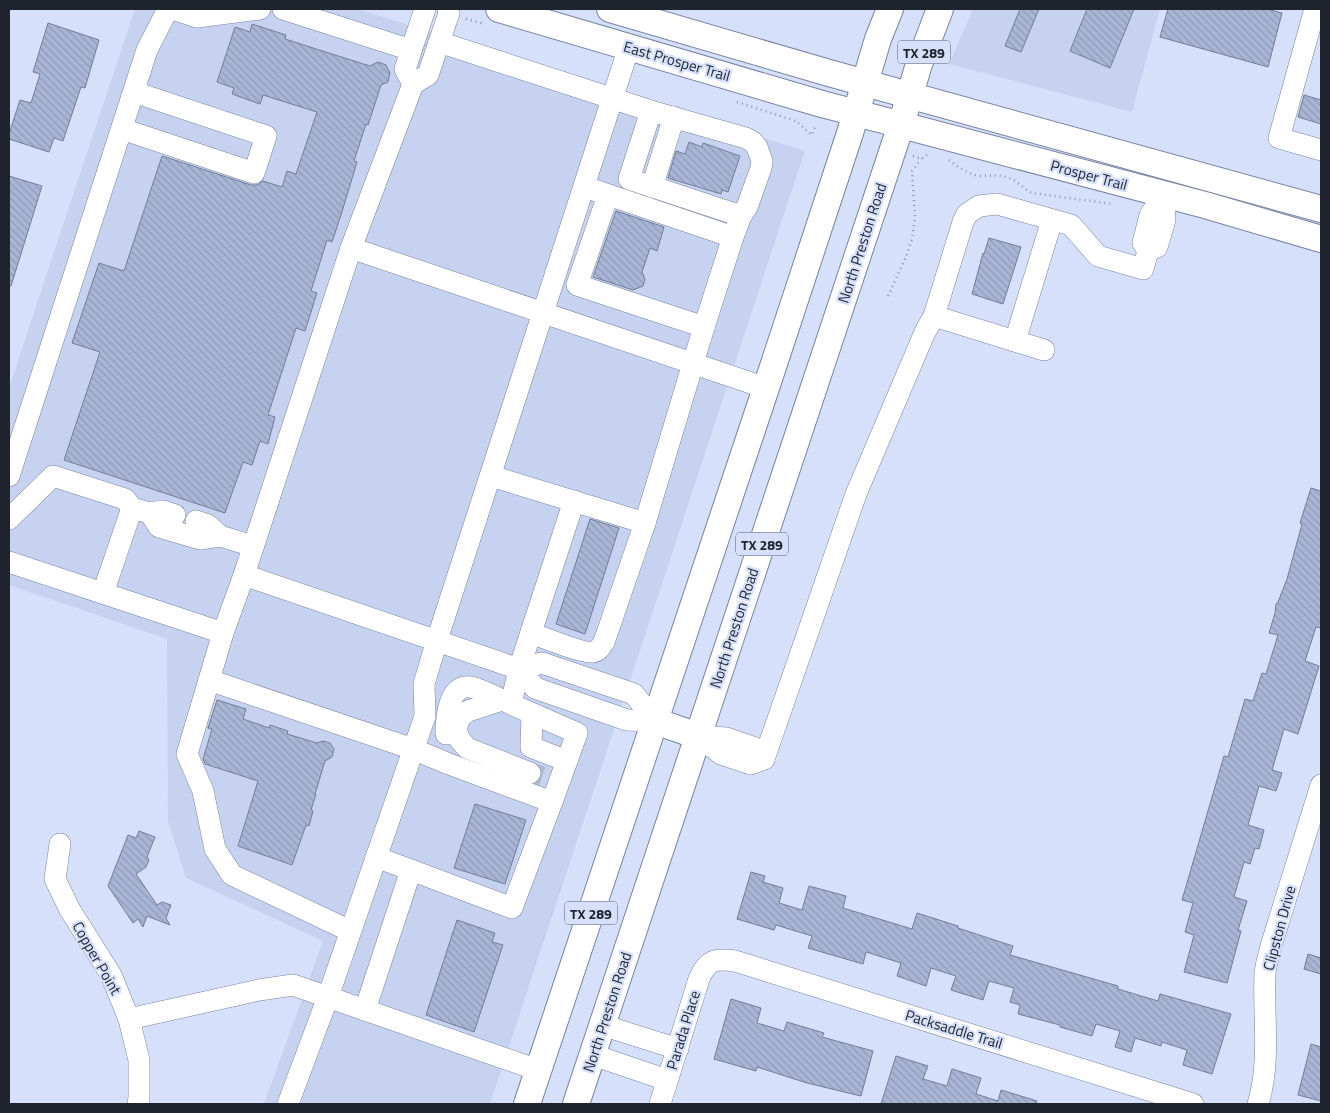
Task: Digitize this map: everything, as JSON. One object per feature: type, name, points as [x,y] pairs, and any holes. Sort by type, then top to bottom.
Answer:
[{"type":"main road","name":"East Prosper Trail","points":[[499,9],[856,113]]},
{"type":"main road","name":"East Prosper Trail","points":[[610,9],[865,83]]},
{"type":"main road","name":"TX 289","points":[[527,1104],[766,388],[856,113],[878,39],[890,9]]},
{"type":"main road","name":"North Preston Road","points":[[576,1104],[901,125],[919,64],[940,9]]},
{"type":"main road","name":"Prosper Trail","points":[[865,83],[1321,209]]},
{"type":"main road","name":"Prosper Trail","points":[[856,113],[1164,194],[1321,239]]},
{"type":"main road","points":[[654,721],[698,736]]},
{"type":"street","points":[[9,476],[147,50],[168,9]]},
{"type":"street","points":[[173,9],[197,17],[260,9]]},
{"type":"street","points":[[284,9],[411,50]]},
{"type":"street","points":[[413,84],[405,69],[425,9]]},
{"type":"street","points":[[350,932],[232,875],[215,849],[203,791],[187,754],[223,633],[244,575],[351,248],[413,84],[428,75],[449,13],[448,9]]},
{"type":"street","points":[[1315,9],[1312,54],[1279,138],[1321,150]]},
{"type":"street","points":[[439,42],[651,111],[746,138],[753,142],[760,154],[761,168],[748,207],[741,216],[733,237],[645,523],[604,642],[600,648],[592,653],[531,633]]},
{"type":"street","points":[[288,1104],[328,997],[425,716],[424,684],[437,640],[629,47]]},
{"type":"street","points":[[122,128],[254,173],[266,136],[134,92]]},
{"type":"street","points":[[651,111],[629,179],[741,216]]},
{"type":"street","points":[[652,187],[674,117]]},
{"type":"street","points":[[584,187],[733,237]]},
{"type":"street","points":[[698,736],[726,738],[755,748],[764,759],[856,494],[925,332],[934,316],[962,222],[967,214],[979,206],[997,204],[1071,225],[1098,256],[1143,269],[1148,251],[1143,243],[1150,216],[1164,194]]},
{"type":"street","points":[[608,195],[578,285],[704,327]]},
{"type":"street","points":[[1015,341],[1052,220]]},
{"type":"street","points":[[351,248],[766,388]]},
{"type":"street","points":[[934,316],[1044,350]]},
{"type":"street","points":[[9,519],[53,476],[125,500],[159,527],[200,540],[220,536]]},
{"type":"street","points":[[491,476],[645,523]]},
{"type":"street","points":[[506,702],[519,670],[574,501]]},
{"type":"street","points":[[141,511],[163,511],[175,515]]},
{"type":"street","points":[[103,593],[141,511]]},
{"type":"street","points":[[196,521],[208,525],[220,536],[253,546]]},
{"type":"street","points":[[9,562],[223,633]]},
{"type":"street","points":[[244,575],[437,640],[519,670],[542,663],[634,694],[654,721]]},
{"type":"street","points":[[209,680],[413,749],[449,764],[546,784]]},
{"type":"street","points":[[376,857],[512,908],[546,784],[567,761],[577,733],[471,687],[462,688],[454,695],[448,712],[446,732],[449,764]]},
{"type":"street","points":[[506,702],[468,711],[460,717],[456,730],[460,740],[467,748],[546,784]]},
{"type":"street","points":[[532,714],[531,747],[567,761]]},
{"type":"street","name":"Clipston Drive","points":[[1258,1104],[1264,1086],[1266,1063],[1265,971],[1321,785]]},
{"type":"street","name":"Copper Point","points":[[60,844],[55,879],[70,910],[111,975],[129,1019],[139,1060],[138,1104]]},
{"type":"street","points":[[366,1010],[411,870]]},
{"type":"street","name":"Packsaddle Trail","points":[[713,961],[723,959],[735,961],[1194,1104]]},
{"type":"street","name":"Parada Place","points":[[660,1104],[699,979],[704,967],[713,961]]},
{"type":"street","points":[[129,1019],[258,990],[293,985],[538,1070]]},
{"type":"street","points":[[602,1025],[678,1049]]},
{"type":"street","points":[[592,1055],[668,1080]]},
{"type":"path","points":[[888,296],[912,239],[915,217],[912,172],[921,159]]},
{"type":"shaded area","points":[[135,9],[358,9],[805,151],[490,1104],[264,1104],[323,941],[186,878],[168,821],[167,639],[9,585],[9,388]]},
{"type":"shaded area","points":[[973,9],[1160,9],[1132,112],[949,64]]},
{"type":"building","points":[[1020,9],[1039,9],[1021,52],[1005,46]]},
{"type":"building","points":[[1087,9],[1134,9],[1110,68],[1070,51]]},
{"type":"building","points":[[1168,9],[1267,9],[1282,13],[1268,67],[1160,37]]},
{"type":"building","points":[[48,23],[99,40],[85,88],[81,87],[63,141],[54,138],[49,152],[9,139],[20,100],[31,103],[40,74],[33,72]]},
{"type":"building","points":[[252,24],[286,35],[285,39],[370,66],[378,62],[386,65],[390,73],[388,82],[381,85],[368,125],[366,124],[354,161],[357,162],[332,242],[327,240],[311,291],[317,293],[305,331],[296,328],[268,415],[275,417],[268,444],[260,441],[252,465],[243,462],[225,513],[64,460],[100,352],[72,343],[99,263],[124,271],[162,156],[251,185],[257,185],[263,181],[282,187],[287,171],[296,174],[317,112],[263,95],[260,104],[232,94],[234,88],[217,82],[235,27],[250,32]]},
{"type":"building","points":[[1304,95],[1321,100],[1321,124],[1298,117]]},
{"type":"building","points":[[689,142],[702,147],[703,143],[740,156],[728,192],[722,190],[721,194],[668,178],[676,151],[685,154]]},
{"type":"building","points":[[9,176],[42,186],[11,286],[9,286]]},
{"type":"building","points":[[616,211],[664,227],[657,251],[650,248],[642,272],[645,279],[643,286],[633,290],[593,277]]},
{"type":"building","points":[[989,238],[1021,247],[1003,304],[972,294]]},
{"type":"building","points":[[1311,488],[1321,491],[1321,628],[1316,627],[1305,661],[1319,666],[1298,734],[1284,729],[1272,770],[1282,773],[1276,791],[1259,786],[1248,825],[1264,830],[1259,849],[1255,848],[1250,864],[1244,862],[1234,897],[1247,901],[1238,930],[1241,931],[1227,983],[1184,972],[1194,935],[1185,932],[1193,903],[1182,900],[1224,756],[1228,757],[1245,699],[1253,701],[1262,673],[1266,674],[1278,635],[1269,633],[1276,604],[1287,579],[1302,524],[1300,523]]},
{"type":"building","points":[[590,519],[619,528],[585,634],[556,624]]},
{"type":"building","points":[[217,700],[246,709],[243,719],[269,728],[270,725],[288,731],[287,734],[317,743],[323,741],[330,743],[334,749],[332,757],[325,761],[311,810],[313,811],[309,826],[306,825],[292,865],[238,846],[258,781],[205,764],[203,759],[212,729],[208,728]]},
{"type":"building","points":[[475,804],[526,820],[505,884],[454,868]]},
{"type":"building","points":[[139,831],[155,837],[147,857],[149,860],[146,867],[136,874],[157,905],[162,902],[171,905],[166,918],[170,925],[147,916],[143,927],[138,919],[133,923],[108,886],[128,835],[136,838]]},
{"type":"building","points":[[751,872],[765,876],[763,882],[783,888],[779,903],[802,910],[809,886],[846,896],[843,908],[912,929],[917,913],[1013,946],[1010,955],[1118,986],[1118,989],[1158,1001],[1160,994],[1231,1014],[1212,1074],[1183,1065],[1187,1050],[1162,1042],[1161,1046],[1135,1038],[1131,1052],[1115,1047],[1120,1031],[1096,1024],[1092,1036],[1018,1014],[1020,1005],[1010,1002],[1014,988],[989,981],[983,1000],[951,990],[956,976],[931,968],[926,986],[897,976],[901,963],[866,952],[863,964],[808,948],[812,936],[776,925],[774,930],[737,919]]},
{"type":"building","points":[[457,920],[495,933],[492,942],[503,945],[474,1032],[426,1015]]},
{"type":"building","points":[[1308,954],[1321,958],[1321,974],[1304,969]]},
{"type":"building","points":[[731,999],[761,1008],[757,1023],[784,1031],[787,1022],[824,1033],[822,1037],[873,1051],[861,1096],[807,1083],[757,1067],[756,1071],[714,1059]]},
{"type":"building","points":[[1311,1044],[1321,1047],[1321,1101],[1298,1095]]},
{"type":"building","points":[[896,1056],[928,1066],[923,1079],[947,1086],[952,1069],[981,1078],[976,1094],[998,1101],[1001,1090],[1037,1101],[1036,1104],[881,1104]]},
{"type":"tunnel","points":[[530,773],[542,777]]}]
